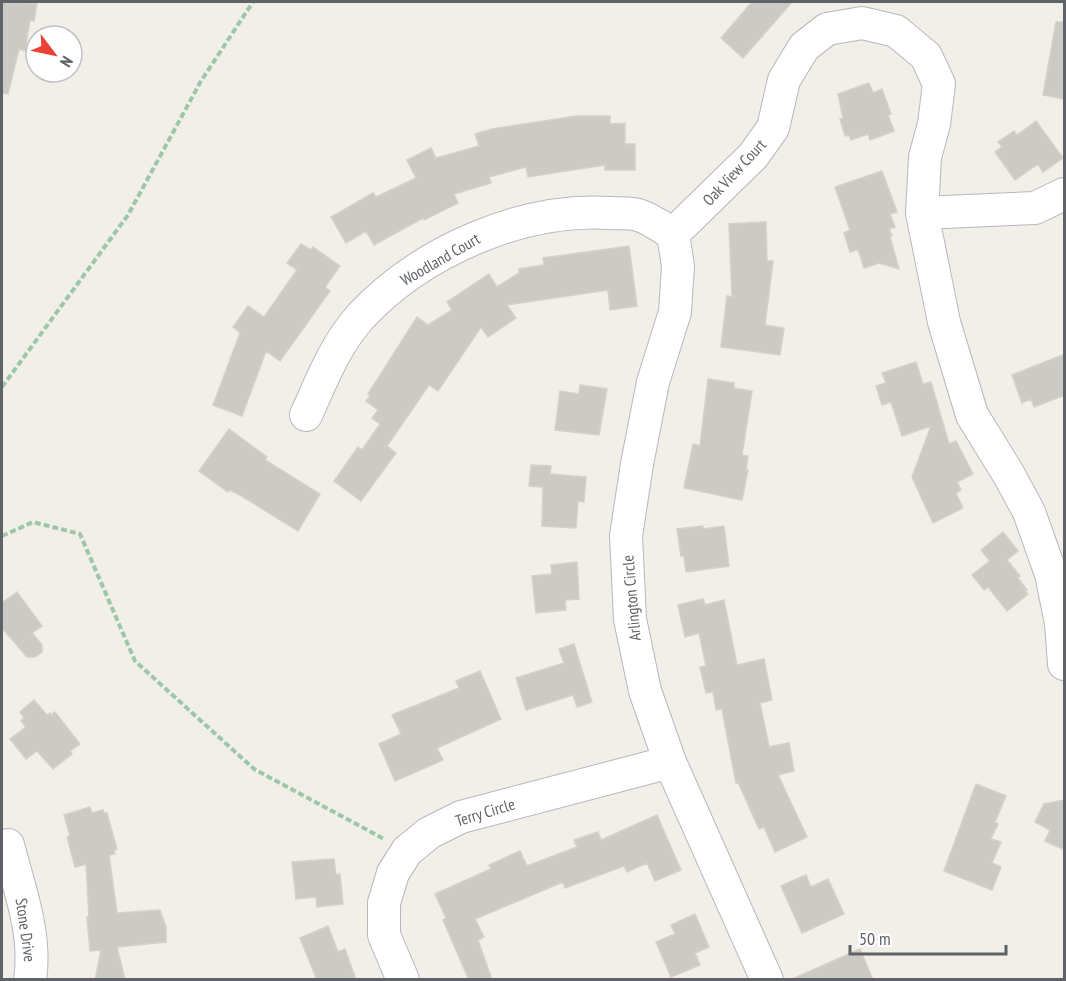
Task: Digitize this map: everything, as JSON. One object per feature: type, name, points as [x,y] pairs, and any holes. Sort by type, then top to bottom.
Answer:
[{"type":"street","name":"Oak View Court","points":[[673,234],[760,147],[773,128],[784,80],[804,47],[827,29],[862,23],[896,31],[926,56],[939,84],[934,124],[925,156],[922,213],[944,322],[972,415],[1010,475],[1029,512],[1051,573],[1061,623],[1065,664]]},
{"type":"street","points":[[922,213],[1035,208],[1065,194]]},
{"type":"street","name":"Woodland Court","points":[[306,415],[335,350],[360,317],[388,291],[436,258],[478,235],[536,218],[588,211],[640,215],[673,234]]},
{"type":"street","name":"Arlington Circle","points":[[673,234],[678,266],[675,312],[653,382],[626,536],[630,619],[645,691],[670,762],[766,980]]},
{"type":"street","name":"Terry Circle","points":[[403,980],[384,935],[384,903],[393,873],[407,851],[429,833],[461,817],[670,762]]},
{"type":"street","name":"Stone Drive","points":[[8,845],[27,917],[32,967],[30,980]]},
{"type":"path","points":[[2,387],[128,215],[201,81],[253,2]]},
{"type":"path","points":[[2,536],[33,522],[80,534],[135,661],[254,769],[407,851]]},
{"type":"building","points":[[2,2],[37,4],[34,21],[30,20],[29,24],[24,24],[24,51],[19,49],[8,94],[2,93]]},
{"type":"building","points":[[752,2],[792,2],[743,58],[721,38]]},
{"type":"building","points":[[1056,22],[1065,22],[1065,99],[1043,95]]},
{"type":"building","points":[[869,83],[873,93],[882,89],[894,131],[870,140],[868,134],[851,140],[849,135],[845,136],[840,119],[843,118],[838,94]]},
{"type":"building","points":[[576,116],[610,116],[610,124],[625,123],[625,144],[635,144],[635,170],[605,170],[605,165],[528,177],[526,167],[489,177],[491,183],[454,194],[458,203],[424,220],[423,218],[374,245],[366,231],[346,243],[331,217],[373,193],[376,197],[416,178],[407,160],[431,148],[436,158],[479,146],[475,134],[492,129]]},
{"type":"building","points":[[1036,121],[1063,158],[1043,172],[1038,164],[1015,180],[995,152],[1002,147],[998,142],[1014,131],[1017,135]]},
{"type":"building","points":[[882,171],[897,212],[890,214],[895,227],[889,229],[899,269],[879,263],[864,268],[858,249],[850,252],[844,233],[850,230],[835,187]]},
{"type":"building","points":[[766,222],[767,261],[773,261],[765,325],[784,328],[780,355],[721,347],[727,296],[732,297],[729,224]]},
{"type":"building","points":[[301,244],[311,250],[313,247],[340,266],[325,287],[330,291],[280,361],[266,351],[242,416],[213,405],[240,333],[233,327],[248,306],[264,317],[297,270],[287,263]]},
{"type":"building","points":[[629,246],[637,306],[610,310],[608,290],[507,305],[516,318],[488,337],[481,327],[438,391],[429,385],[387,446],[396,453],[361,501],[334,481],[358,447],[362,450],[380,424],[372,418],[378,410],[366,401],[370,396],[368,394],[417,317],[428,325],[452,310],[447,302],[489,274],[497,287],[519,273],[519,269],[544,265],[543,258]]},
{"type":"building","points":[[1065,354],[1065,395],[1034,407],[1031,399],[1022,403],[1012,375]]},
{"type":"building","points":[[916,362],[923,384],[931,382],[949,444],[956,441],[973,474],[957,482],[961,490],[956,493],[963,508],[933,523],[912,477],[931,426],[902,436],[891,402],[882,405],[876,386],[886,383],[882,373]]},
{"type":"building","points":[[708,379],[734,383],[734,388],[752,391],[742,455],[748,456],[746,470],[748,470],[742,500],[684,488],[693,444],[700,446]]},
{"type":"building","points":[[580,385],[607,389],[599,435],[555,430],[560,391],[579,394]]},
{"type":"building","points":[[229,429],[267,457],[265,460],[320,494],[298,531],[240,495],[230,490],[228,492],[199,471]]},
{"type":"building","points":[[531,465],[551,466],[550,474],[586,477],[584,502],[578,501],[576,528],[542,526],[543,487],[529,486]]},
{"type":"building","points":[[703,526],[703,529],[724,526],[729,566],[686,572],[677,529]]},
{"type":"building","points":[[1003,532],[1018,551],[1007,560],[1020,576],[1018,578],[1028,594],[1007,611],[988,587],[984,590],[972,575],[990,561],[981,550]]},
{"type":"building","points":[[577,562],[579,599],[565,600],[566,610],[536,613],[532,576],[552,574],[551,565]]},
{"type":"building","points":[[17,592],[42,626],[32,633],[42,645],[42,652],[35,657],[27,657],[2,628],[2,603]]},
{"type":"building","points":[[703,599],[705,605],[724,600],[737,665],[764,659],[772,700],[760,703],[769,747],[789,743],[794,771],[778,775],[807,837],[775,852],[764,827],[759,829],[738,782],[736,783],[722,709],[716,710],[713,692],[706,693],[700,667],[706,666],[699,633],[685,637],[678,605]]},
{"type":"building","points":[[574,644],[592,702],[577,707],[573,695],[526,710],[516,678],[564,663],[559,649]]},
{"type":"building","points":[[480,671],[501,719],[437,748],[443,760],[395,781],[379,744],[401,734],[392,715],[459,688],[456,681]]},
{"type":"building","points":[[34,700],[47,715],[55,712],[80,744],[70,751],[72,754],[53,769],[37,751],[26,759],[10,739],[26,727],[21,721],[24,717],[20,712]]},
{"type":"building","points":[[976,784],[1006,796],[995,822],[998,824],[991,839],[1001,842],[992,863],[1001,867],[992,890],[944,871]]},
{"type":"building","points":[[1065,800],[1065,850],[1045,841],[1050,830],[1035,822],[1044,804]]},
{"type":"building","points":[[90,807],[92,813],[103,810],[107,813],[117,849],[114,850],[115,854],[109,855],[117,913],[160,910],[166,927],[166,942],[117,947],[125,980],[95,980],[101,950],[90,951],[86,864],[75,867],[64,815]]},
{"type":"building","points":[[657,815],[681,870],[655,881],[647,863],[627,872],[624,866],[565,888],[563,882],[475,919],[484,937],[478,940],[492,980],[469,980],[443,920],[446,918],[435,894],[491,869],[489,865],[520,851],[527,866],[577,847],[574,840],[598,832],[601,840]]},
{"type":"building","points":[[334,859],[336,875],[340,874],[343,904],[317,907],[316,897],[296,899],[292,862]]},
{"type":"building","points":[[806,875],[811,887],[828,879],[844,914],[802,933],[781,886]]},
{"type":"building","points":[[695,914],[709,947],[695,953],[700,965],[671,977],[656,942],[675,934],[671,925]]},
{"type":"building","points":[[328,926],[338,952],[345,949],[356,980],[317,980],[300,938]]},
{"type":"building","points":[[860,949],[873,980],[790,980]]}]
